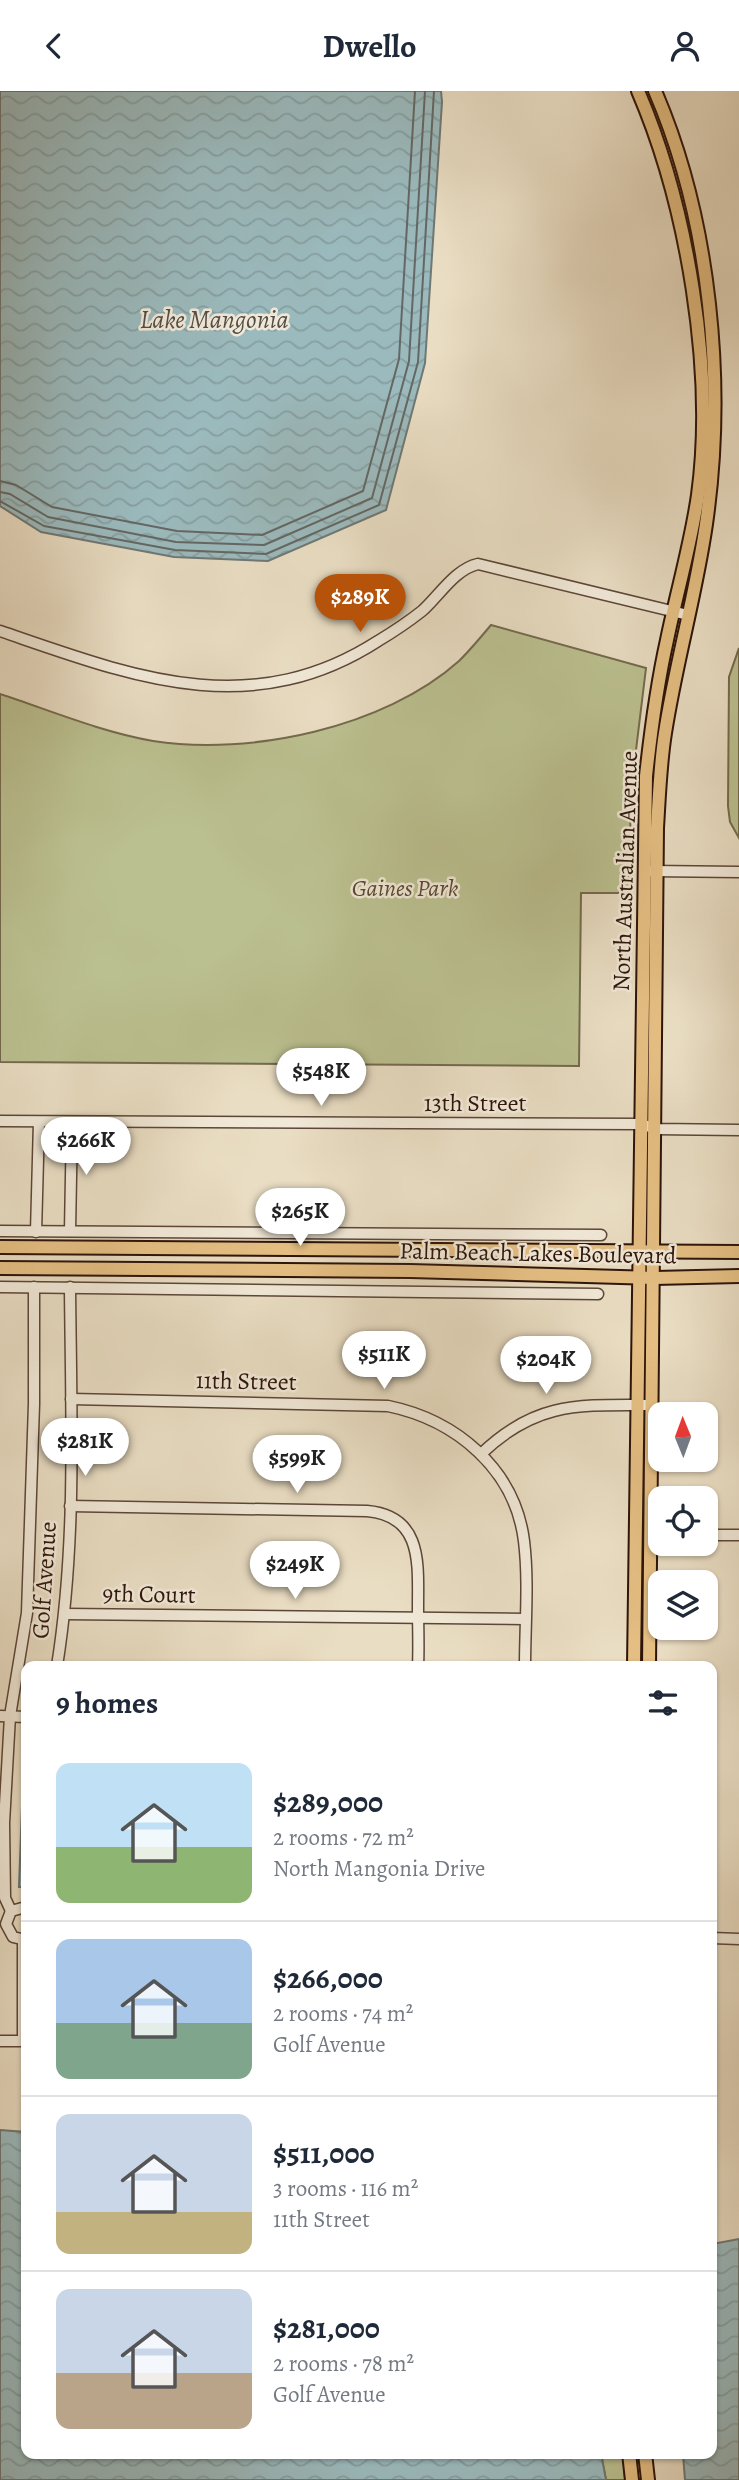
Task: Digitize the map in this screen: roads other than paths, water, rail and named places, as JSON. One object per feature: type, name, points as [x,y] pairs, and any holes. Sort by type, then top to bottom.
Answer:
[{"type":"main road","name":"North Australian Avenue","points":[[638,91],[656,132],[670,179],[692,297],[700,375],[698,494],[650,732],[650,871],[656,1129],[651,1402]]},
{"type":"main road","name":"North Australian Avenue","points":[[634,1661],[641,1124],[650,871],[665,734],[711,485],[713,367],[692,202],[668,120],[655,91]]},
{"type":"main road","name":"Palm Beach Lakes Boulevard","points":[[0,1247],[640,1249],[739,1252]]},
{"type":"main road","points":[[346,1250],[346,1271]]},
{"type":"main road","name":"Palm Beach Lakes Boulevard","points":[[0,1268],[410,1271],[655,1278],[739,1276]]},
{"type":"main road","name":"North Australian Avenue","points":[[649,1661],[654,1556]]},
{"type":"main road","points":[[630,2459],[632,2480]]},
{"type":"main road","points":[[646,2459],[648,2480]]},
{"type":"street","points":[[0,631],[135,676],[185,685],[235,685],[286,678],[352,656],[401,627],[462,571],[478,564],[688,615]]},
{"type":"street","points":[[650,871],[739,872]]},
{"type":"street","name":"13th Street","points":[[0,1121],[641,1124],[656,1129],[739,1130]]},
{"type":"street","points":[[36,1232],[39,1122]]},
{"type":"street","points":[[70,1231],[72,1122]]},
{"type":"street","points":[[0,1231],[601,1235]]},
{"type":"street","points":[[175,1232],[175,1249]]},
{"type":"street","points":[[526,1234],[527,1249]]},
{"type":"street","points":[[174,1270],[174,1287]]},
{"type":"street","points":[[409,1290],[410,1271]]},
{"type":"street","points":[[0,1287],[598,1294]]},
{"type":"street","name":"Golf Avenue","points":[[11,1911],[5,1898],[2,1823],[5,1716],[27,1613],[34,1403],[34,1287]]},
{"type":"street","name":"Golf Avenue","points":[[58,1661],[65,1614],[70,1506],[70,1287]]},
{"type":"street","name":"11th Street","points":[[71,1399],[387,1406],[426,1417],[445,1426],[481,1454],[510,1495],[521,1526],[526,1560],[525,1661]]},
{"type":"street","points":[[481,1454],[519,1423],[548,1411],[648,1405]]},
{"type":"street","points":[[70,1506],[380,1513],[402,1526],[416,1547],[418,1661]]},
{"type":"street","points":[[635,1534],[648,1535]]},
{"type":"street","points":[[718,1535],[739,1535]]},
{"type":"street","name":"9th Court","points":[[65,1614],[525,1619]]},
{"type":"street","points":[[21,1908],[11,1911],[3,1930],[21,1939]]},
{"type":"street","points":[[717,1938],[739,1939]]},
{"type":"street","points":[[0,2041],[21,2041]]},
{"type":"water","name":"Lake Mangonia","points":[[0,91],[441,91],[425,363],[386,510],[268,561],[174,557],[41,532],[0,506]]},
{"type":"water","points":[[21,1833],[21,1887],[19,1887]]},
{"type":"water","points":[[0,2130],[21,2132],[21,2459],[602,2459],[606,2480],[0,2480]]},
{"type":"water","points":[[739,2239],[739,2480],[685,2480],[683,2459],[717,2459],[717,2243]]},
{"type":"park label","name":"Gaines Park","points":[[405,888]]}]
